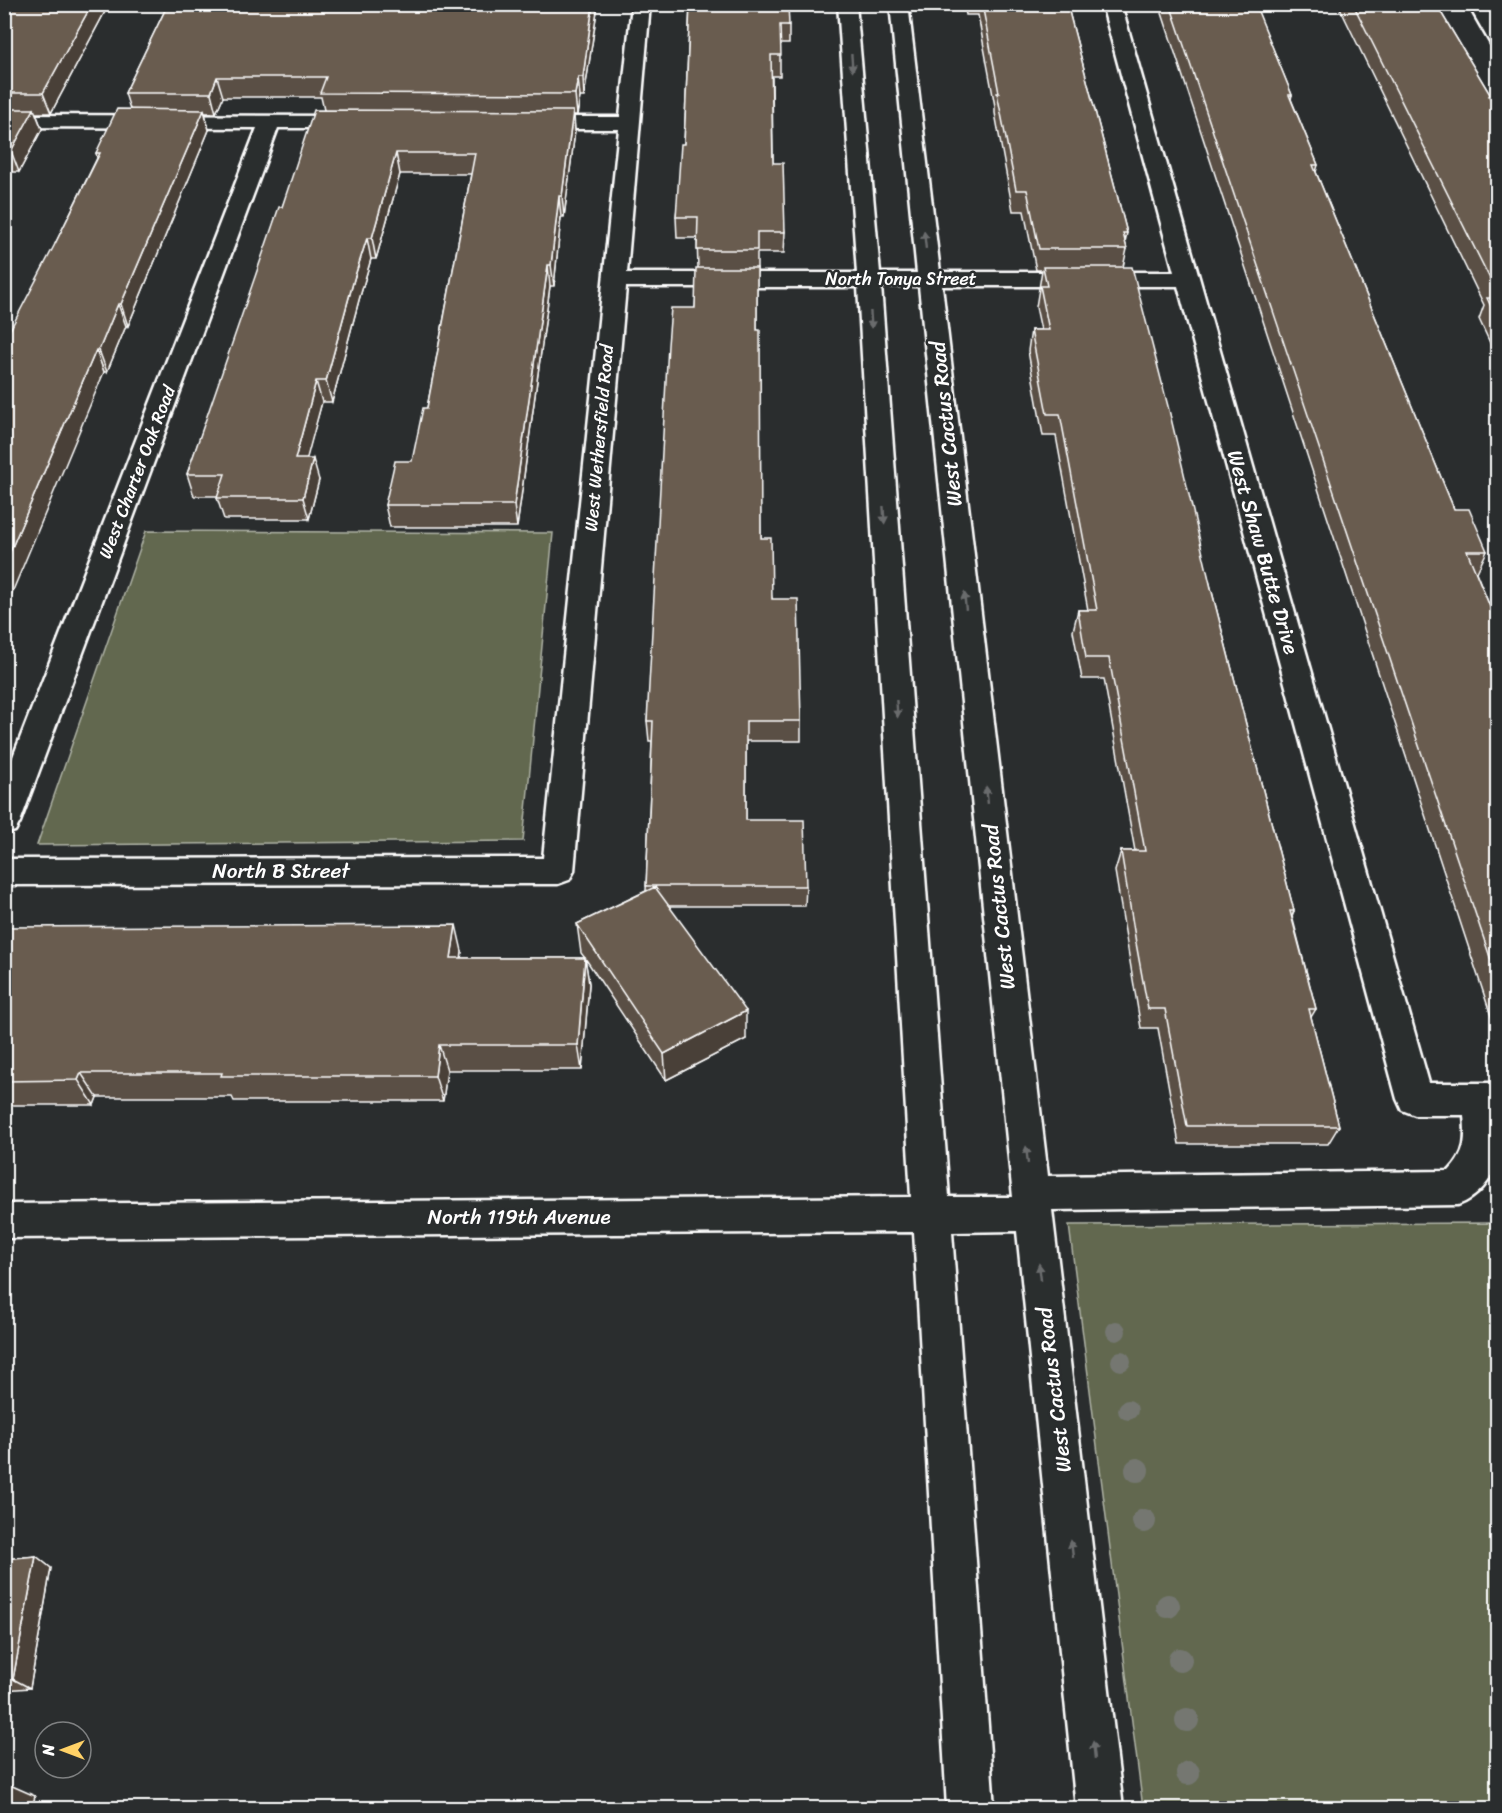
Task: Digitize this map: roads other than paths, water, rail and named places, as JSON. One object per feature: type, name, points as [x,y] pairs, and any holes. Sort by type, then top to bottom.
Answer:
[{"type":"street","name":"West Wethersfield Road","points":[[558,871],[641,4]]},
{"type":"street","points":[[847,4],[869,279],[971,1809]]},
{"type":"street","name":"West Cactus Road","points":[[899,4],[1100,1809]]},
{"type":"street","name":"West Shaw Butte Drive","points":[[1111,4],[1414,1099],[1489,1099]]},
{"type":"street","points":[[1477,4],[1497,40]]},
{"type":"street","points":[[4,121],[378,122]]},
{"type":"street","name":"West Charter Oak Road","points":[[4,822],[270,122]]},
{"type":"street","points":[[509,123],[629,123]]},
{"type":"street","name":"North Tonya Street","points":[[614,280],[1187,279]]},
{"type":"street","name":"North B Street","points":[[4,872],[558,871]]},
{"type":"street","name":"North 119th Avenue","points":[[4,1221],[931,1214],[1032,1203],[1458,1188],[1475,1172],[1483,1152],[1489,1099]]}]
